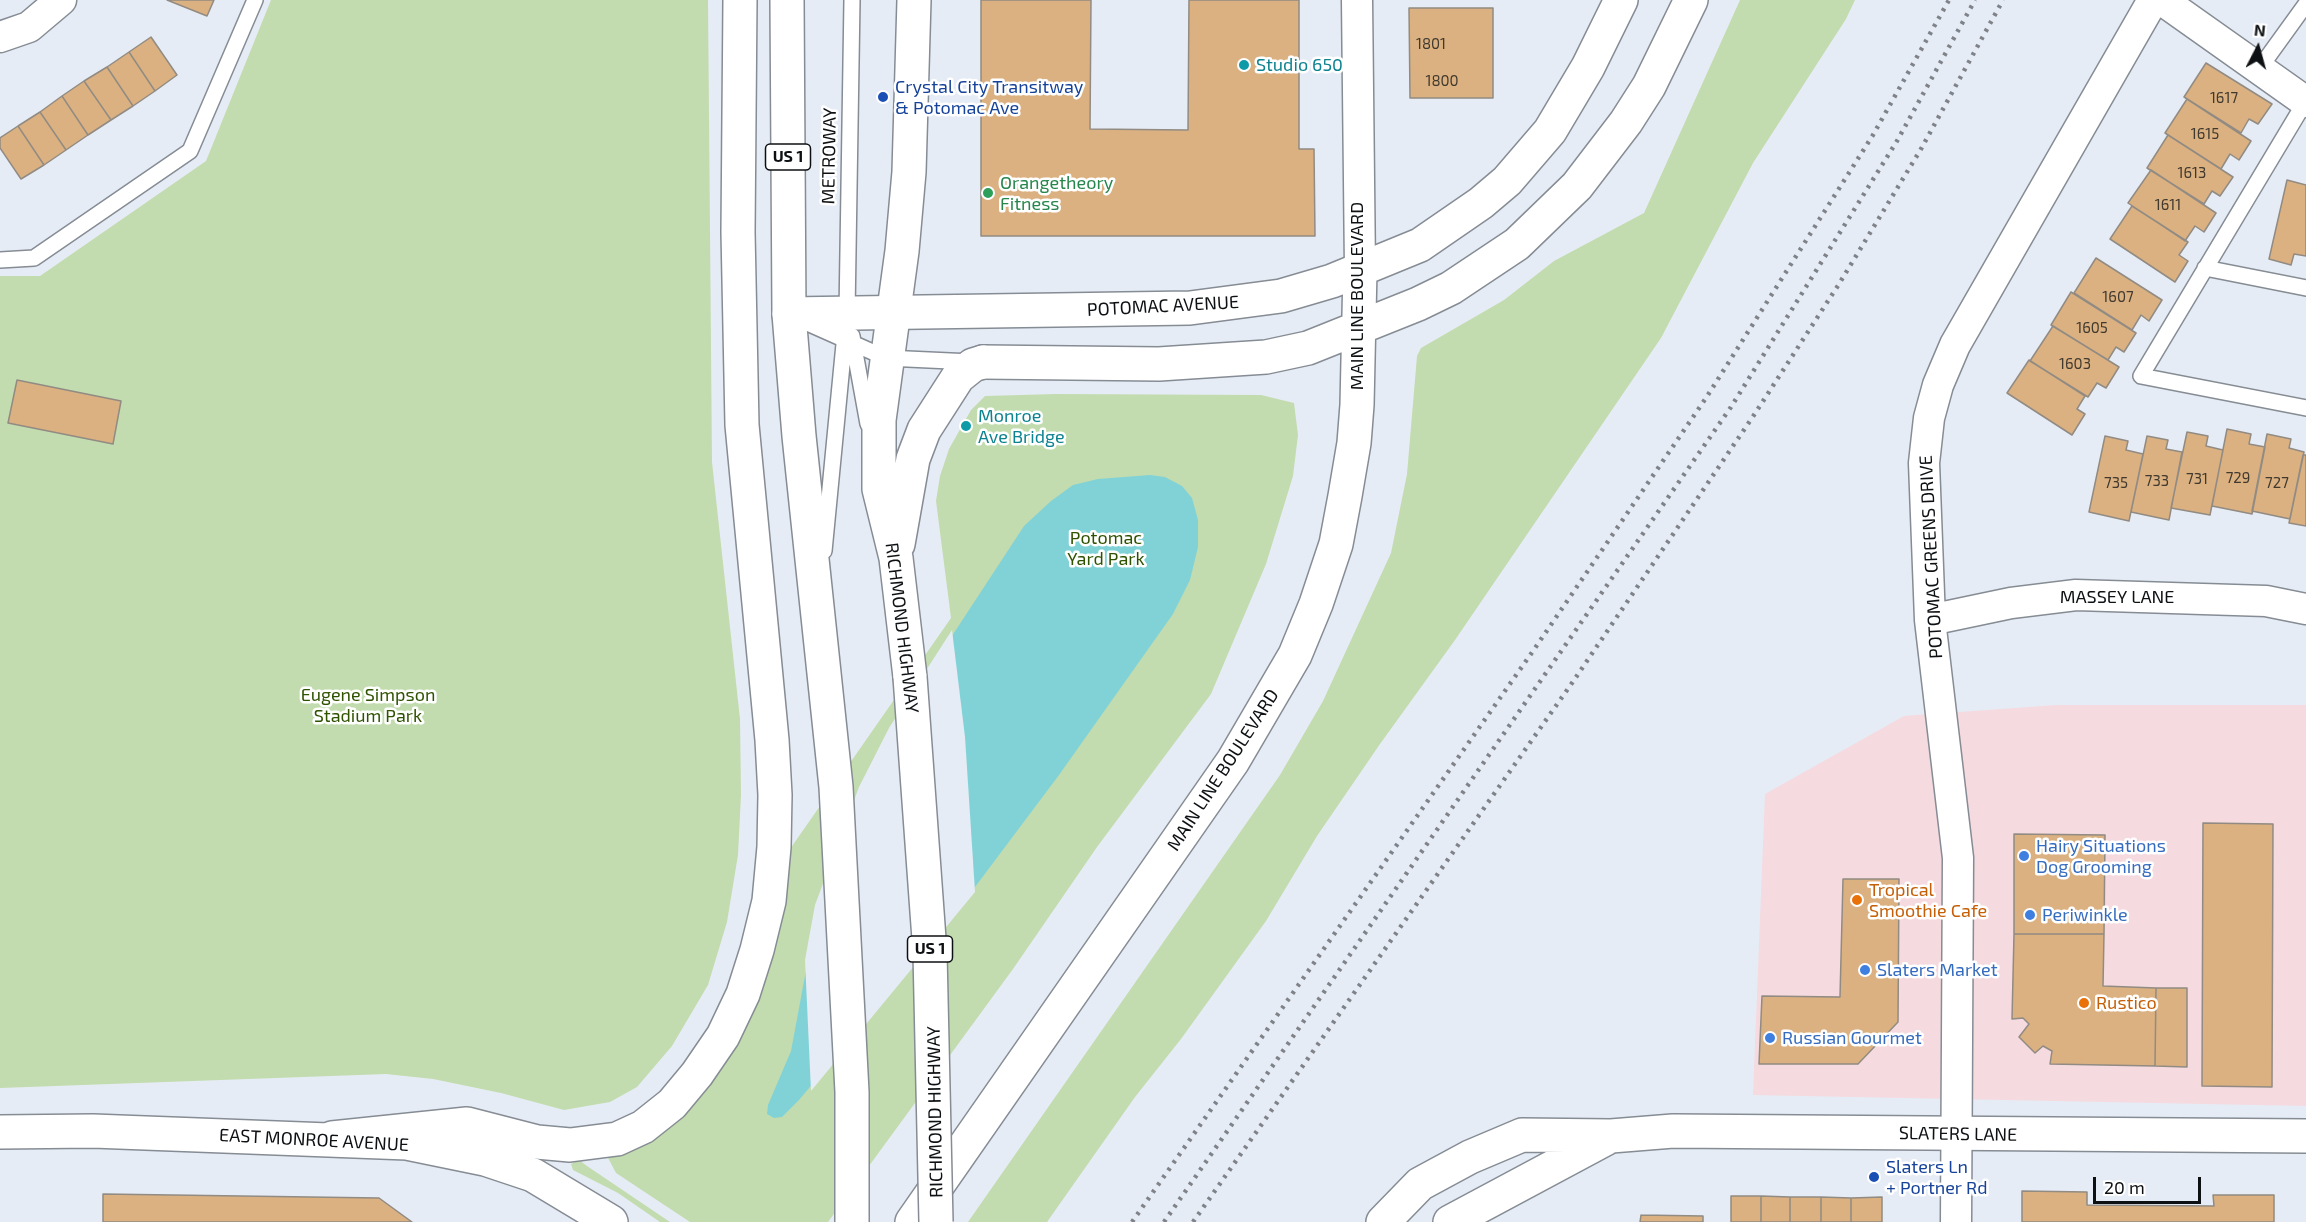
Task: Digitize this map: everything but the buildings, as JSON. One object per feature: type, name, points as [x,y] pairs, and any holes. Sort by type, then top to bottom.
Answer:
[{"type":"main road","points":[[332,1138],[467,1124],[537,1143],[570,1145],[616,1139],[643,1127],[672,1104],[697,1074],[723,1036],[743,994],[769,901],[774,847],[775,795],[772,740],[742,426],[738,232],[740,0]]},
{"type":"main road","name":"US 1","points":[[787,0],[789,314],[836,787],[851,1070],[852,1222]]},
{"type":"main road","name":"RICHMOND HIGHWAY","points":[[914,0],[909,172],[894,313],[879,420],[879,489],[896,558],[910,677],[930,953],[936,1222]]},
{"type":"main road","name":"POTOMAC AVENUE","points":[[789,314],[848,332],[894,313],[1222,306],[1306,290],[1360,270],[1420,244],[1481,203],[1507,181],[1550,131],[1588,67],[1622,0]]},
{"type":"main road","points":[[896,558],[913,459],[924,430],[935,408],[958,376],[973,365],[982,362],[1159,364],[1232,360],[1301,350],[1451,288],[1517,244],[1547,218],[1577,186],[1626,122],[1649,86],[1691,0]]},
{"type":"main road","name":"MAIN LINE BOULEVARD","points":[[912,1222],[1233,761],[1294,655],[1316,604],[1336,544],[1354,444],[1360,327],[1360,270]]},
{"type":"main road","name":"EAST MONROE AVENUE","points":[[0,1132],[93,1131],[332,1138],[407,1143],[485,1159],[533,1175],[611,1222]]},
{"type":"main road","name":"SLATERS LANE","points":[[1383,1222],[1420,1184],[1522,1135],[1611,1136],[1673,1131],[2306,1136]]},
{"type":"main road","name":"SLATERS LANE","points":[[1450,1222],[1611,1136]]},
{"type":"main road","points":[[1356,1222],[1420,1184]]},
{"type":"street","points":[[0,37],[29,27],[62,0]]},
{"type":"street","name":"MAIN LINE BOULEVARD","points":[[1357,0],[1360,270]]},
{"type":"street","name":"POTOMAC GREENS DRIVE","points":[[1956,1222],[1958,858],[1930,620],[1924,463],[1929,418],[1938,384],[1955,345],[2153,0]]},
{"type":"street","points":[[2162,0],[2305,102]]},
{"type":"street","name":"MASSEY LANE","points":[[1930,620],[2011,603],[2076,595],[2254,601],[2306,609]]},
{"type":"lane","points":[[0,260],[34,258],[190,151],[255,0]]},
{"type":"lane","name":"METROWAY","points":[[818,610],[848,332],[852,0]]},
{"type":"lane","points":[[2259,69],[2306,4]]},
{"type":"lane","points":[[2305,102],[2141,376],[2306,408]]},
{"type":"lane","points":[[2205,268],[2306,288]]},
{"type":"lane","points":[[848,332],[886,358],[982,362]]},
{"type":"lane","name":"METROWAY","points":[[848,332],[879,489]]},
{"type":"shaded area","points":[[2057,705],[2306,705],[2306,1106],[1753,1095],[1765,794],[1904,716]]},
{"type":"green space","name":"Eugene Simpson Stadium Park","points":[[271,0],[708,0],[712,462],[740,719],[741,795],[738,855],[727,922],[708,985],[672,1046],[637,1087],[610,1102],[564,1110],[501,1093],[433,1079],[386,1074],[0,1088],[0,276],[40,276],[206,161]]},
{"type":"green space","points":[[1740,0],[1855,0],[1846,19],[1753,163],[1661,338],[1455,640],[1317,836],[1266,921],[1181,1039],[1135,1097],[1047,1222],[968,1222],[1280,775],[1323,701],[1391,553],[1407,474],[1417,356],[1421,348],[1504,300],[1554,261],[1644,213]]},
{"type":"green space","name":"Potomac Yard Park","points":[[1261,395],[1294,403],[1298,435],[1293,476],[1266,564],[1211,694],[1097,847],[1013,969],[828,1222],[690,1222],[616,1173],[607,1156],[691,1102],[790,849],[951,618],[936,501],[940,476],[949,449],[971,410],[985,396]]},
{"type":"green space","points":[[579,1160],[670,1222],[660,1222],[618,1193],[573,1170],[571,1164]]},
{"type":"water","points":[[1150,475],[1165,477],[1182,486],[1192,498],[1198,520],[1198,547],[1190,580],[1173,614],[1059,775],[954,915],[799,1100],[782,1117],[774,1118],[767,1114],[768,1105],[791,1051],[818,906],[891,729],[1024,526],[1051,501],[1073,485],[1098,479]]},
{"type":"pier","points":[[952,630],[965,737],[975,892],[811,1091],[805,960],[815,905],[859,787],[889,728]]},
{"type":"railway","points":[[1132,1222],[1533,651],[1706,398],[1873,135],[1949,0]]},
{"type":"railway","points":[[1164,1222],[1731,407],[1897,141],[1975,0]]},
{"type":"railway","points":[[1193,1222],[1572,683],[1754,415],[1839,284],[1921,149],[2003,0]]},
{"type":"place","name":"Studio 650","points":[[1244,65]]},
{"type":"place","name":"Crystal City Transitway & Potomac Ave","points":[[883,97]]},
{"type":"place","name":"Orangetheory Fitness","points":[[988,193]]},
{"type":"place","name":"Monroe Ave Bridge","points":[[966,426]]},
{"type":"place","name":"Hairy Situations Dog Grooming","points":[[2024,856]]},
{"type":"place","name":"Tropical Smoothie Cafe","points":[[1857,900]]},
{"type":"place","name":"Periwinkle","points":[[2030,915]]},
{"type":"place","name":"Slaters Market","points":[[1865,970]]},
{"type":"place","name":"Rustico","points":[[2084,1003]]},
{"type":"place","name":"Russian Gourmet","points":[[1770,1038]]},
{"type":"place","name":"Slaters Ln + Portner Rd","points":[[1874,1177]]}]
